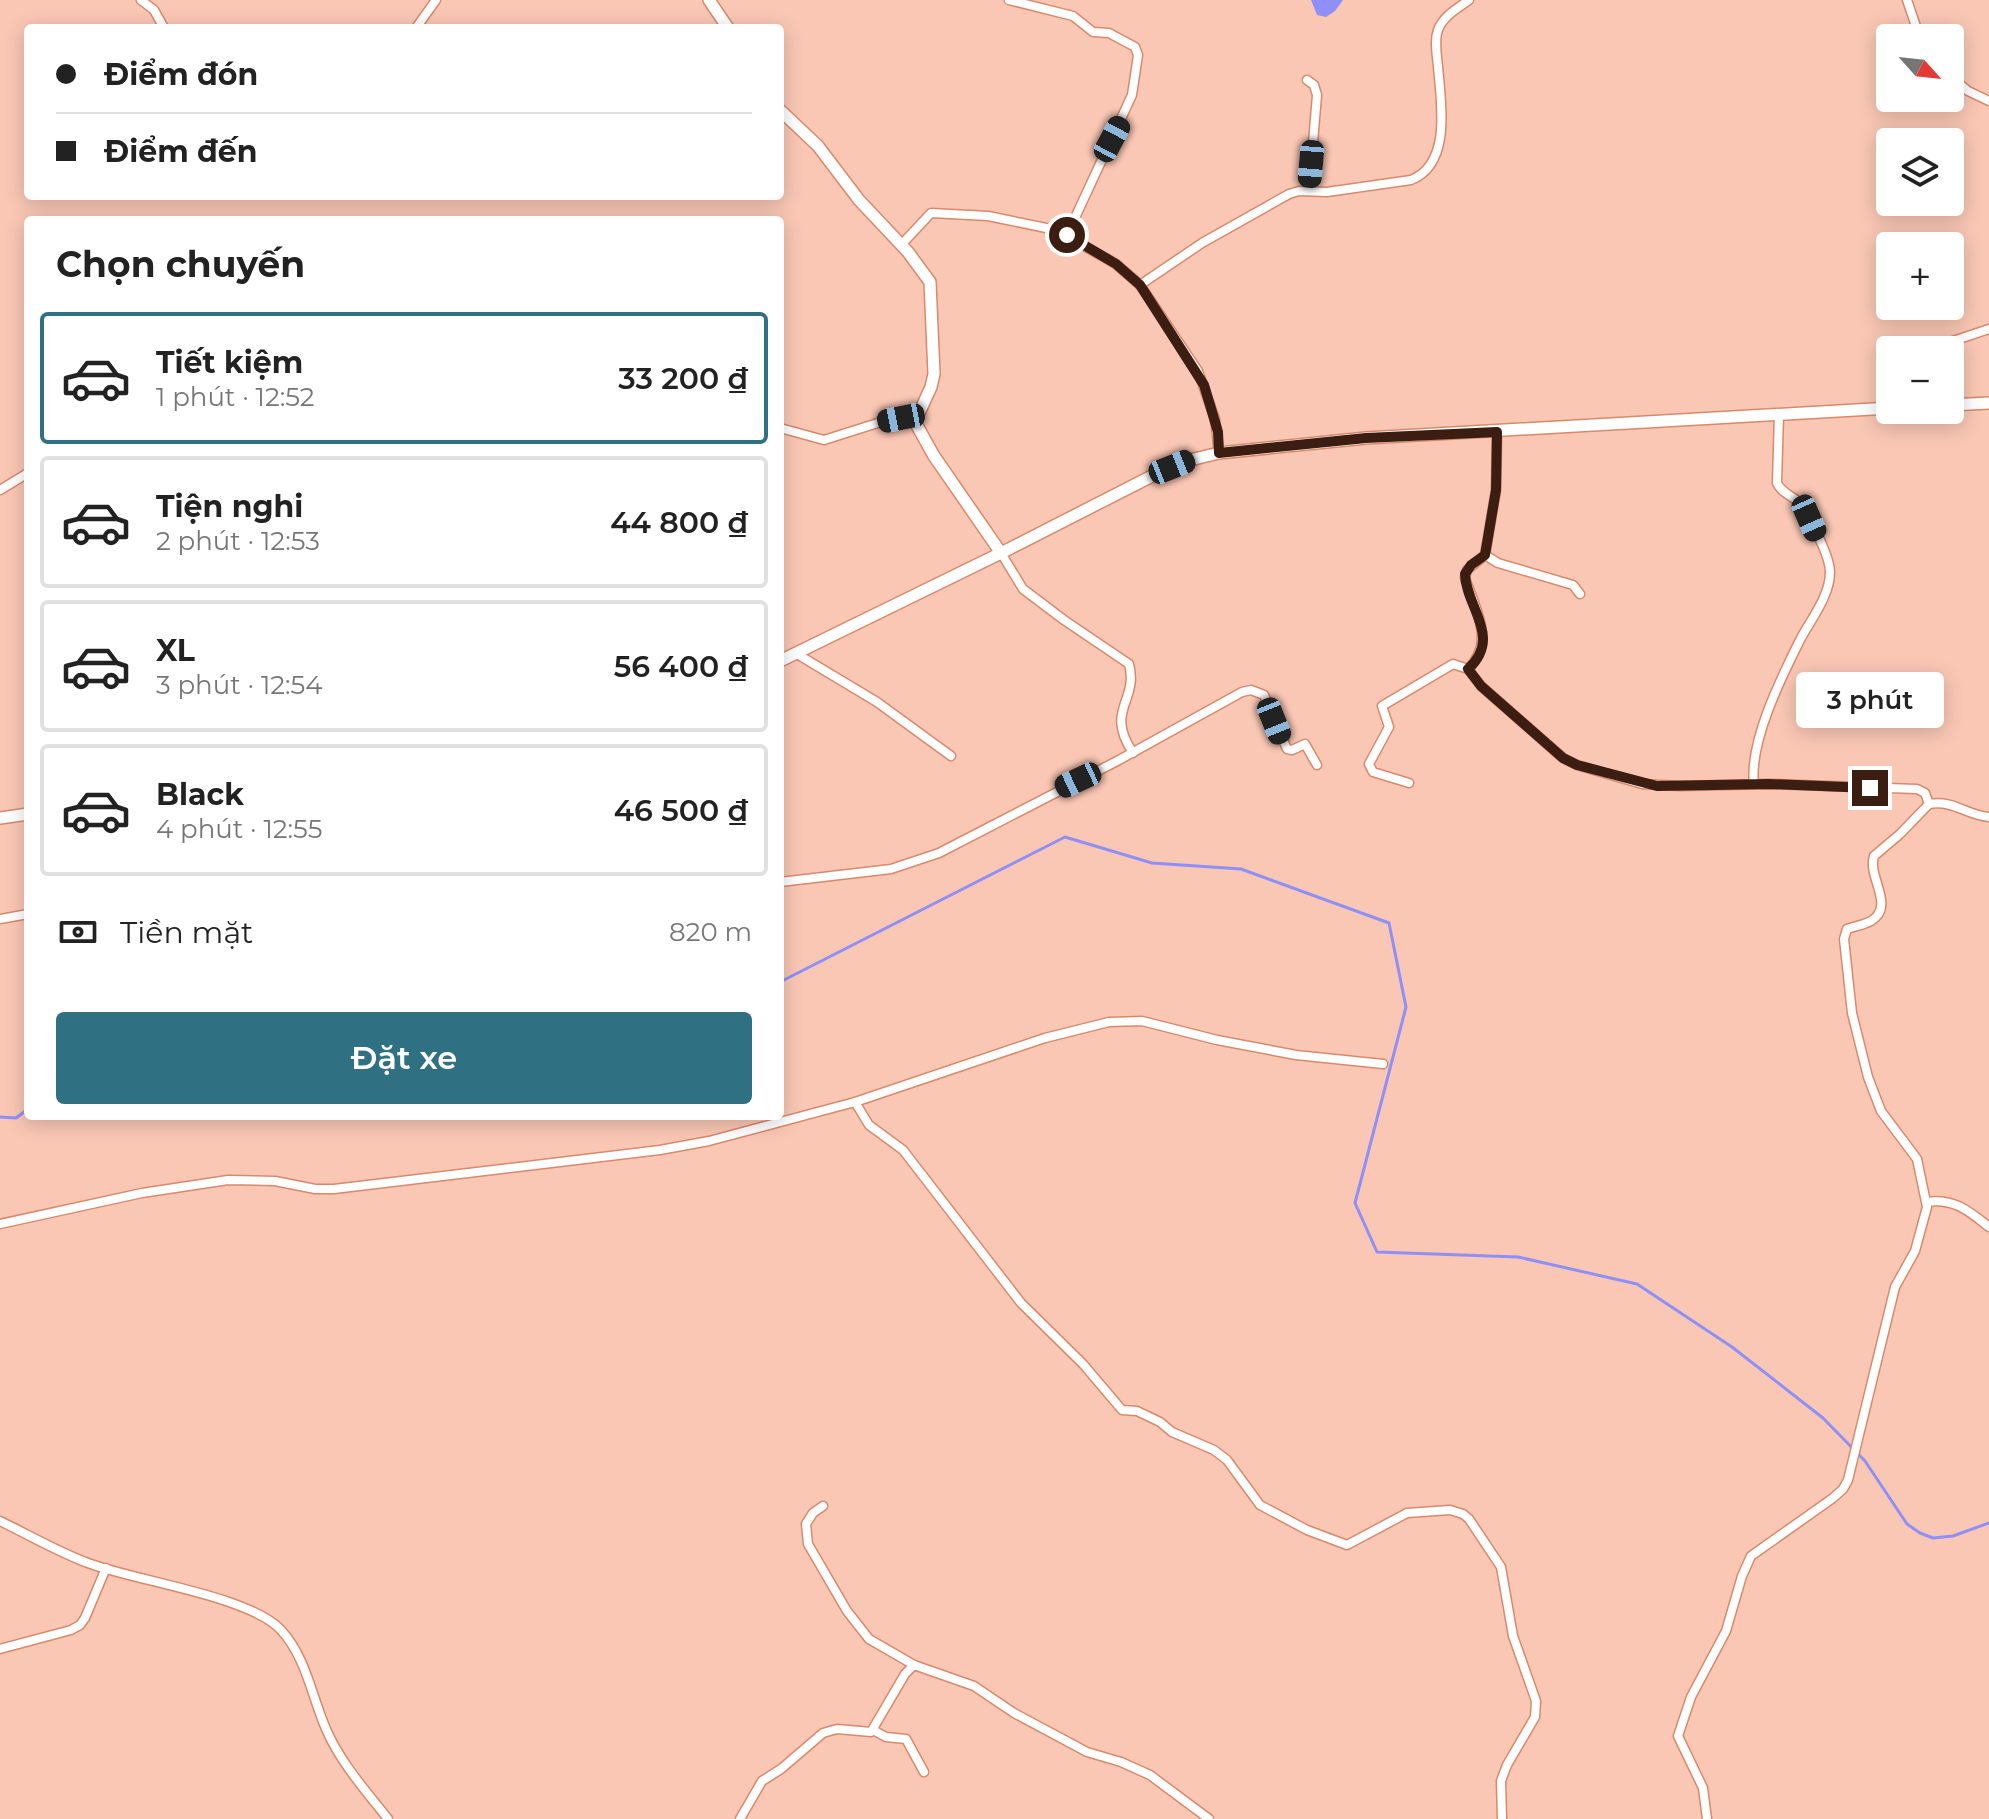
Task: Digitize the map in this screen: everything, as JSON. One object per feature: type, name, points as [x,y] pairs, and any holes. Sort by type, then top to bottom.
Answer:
[{"type":"street","points":[[141,0],[154,10],[162,24]]},
{"type":"street","points":[[419,24],[436,0]]},
{"type":"street","points":[[709,0],[725,24]]},
{"type":"street","points":[[1009,0],[1073,16],[1093,32],[1109,33],[1137,49],[1132,95],[1067,235]]},
{"type":"street","points":[[1140,285],[1202,243],[1289,194],[1411,180],[1428,169],[1438,149],[1441,109],[1436,36],[1445,19],[1469,0]]},
{"type":"street","points":[[1907,0],[1915,24]]},
{"type":"street","points":[[1307,80],[1314,85],[1317,95],[1309,190]]},
{"type":"street","points":[[1964,88],[1989,101]]},
{"type":"street","points":[[784,114],[818,146],[859,200],[922,268],[930,282],[934,374],[931,387],[916,415],[915,422],[921,436],[1023,589],[1129,664],[1130,684],[1123,705],[1120,732],[1133,753]]},
{"type":"street","points":[[901,245],[923,219],[931,213],[941,212],[1018,220],[1067,235],[1116,264],[1140,285],[1204,385],[1218,432],[1219,453]]},
{"type":"street","points":[[1964,337],[1989,329]]},
{"type":"street","points":[[1964,404],[1989,403]]},
{"type":"street","points":[[784,659],[1154,475],[1190,460],[1219,453],[1366,438],[1876,409]]},
{"type":"street","points":[[1754,784],[1760,732],[1800,640],[1824,594],[1830,570],[1802,505],[1796,498],[1780,490],[1777,483],[1779,414]]},
{"type":"street","points":[[784,429],[829,439],[881,422],[916,415]]},
{"type":"street","points":[[1468,669],[1484,638],[1465,574],[1485,555],[1496,490],[1497,432]]},
{"type":"street","points":[[0,490],[24,475]]},
{"type":"street","points":[[1485,555],[1498,563],[1573,585],[1580,594]]},
{"type":"street","points":[[797,654],[877,702],[951,756]]},
{"type":"street","points":[[1409,783],[1373,772],[1369,764],[1389,727],[1382,706],[1453,664],[1468,669],[1481,686],[1544,742],[1577,765],[1657,786],[1754,784],[1917,789],[1925,793],[1929,804]]},
{"type":"street","points":[[784,882],[876,871],[939,853],[1251,690],[1264,695],[1287,749],[1305,744],[1317,765]]},
{"type":"street","points":[[1707,1819],[1703,1788],[1678,1736],[1691,1697],[1726,1631],[1751,1556],[1843,1489],[1850,1474],[1895,1287],[1915,1251],[1925,1219],[1927,1202],[1917,1159],[1881,1111],[1868,1077],[1852,1013],[1844,939],[1847,929],[1868,922],[1880,913],[1882,902],[1873,867],[1874,856],[1929,804],[1943,802],[1976,816],[1989,817]]},
{"type":"street","points":[[0,818],[24,815]]},
{"type":"street","points":[[0,919],[24,915]]},
{"type":"street","points":[[0,1224],[142,1193],[228,1180],[275,1181],[315,1189],[334,1189],[671,1149],[855,1102],[1045,1038],[1109,1022],[1142,1021],[1296,1055],[1383,1064]]},
{"type":"street","points":[[855,1102],[869,1125],[903,1150],[1009,1289],[1041,1325],[1083,1364],[1122,1410],[1137,1411],[1160,1422],[1172,1432],[1214,1450],[1227,1460],[1256,1501],[1269,1511],[1329,1540],[1347,1545],[1407,1513],[1450,1510],[1469,1519],[1501,1567],[1513,1636],[1536,1701],[1535,1717],[1501,1781],[1502,1819]]},
{"type":"street","points":[[1927,1202],[1953,1202],[1989,1227]]},
{"type":"street","points":[[823,1506],[808,1519],[805,1532],[808,1544],[847,1611],[869,1639],[914,1665],[974,1686],[1014,1713],[1087,1752],[1150,1775],[1209,1819]]},
{"type":"street","points":[[0,1521],[90,1564],[217,1599],[257,1614],[278,1626],[294,1648],[336,1748],[388,1819]]},
{"type":"street","points":[[0,1649],[80,1625],[106,1568]]},
{"type":"street","points":[[740,1819],[762,1781],[823,1733],[837,1729],[865,1733],[873,1730],[905,1674],[914,1665]]},
{"type":"street","points":[[873,1730],[886,1737],[906,1739],[924,1772]]},
{"type":"shaded area","points":[[1311,0],[1343,0],[1326,17],[1317,15]]},
{"type":"waterway","points":[[784,980],[1065,837],[1152,863],[1241,869],[1389,923],[1406,1007],[1355,1203],[1377,1252],[1518,1257],[1637,1284],[1732,1347],[1823,1418],[1865,1461],[1907,1524],[1920,1533],[1933,1538],[1953,1536],[1989,1523]]},
{"type":"waterway","points":[[0,1117],[16,1118],[24,1112]]},
{"type":"route","points":[[1067,235],[1116,264],[1140,285],[1198,371],[1215,419],[1219,453],[1366,438],[1497,432],[1496,490],[1485,555],[1465,574],[1484,638],[1468,669],[1481,686],[1563,758],[1577,765],[1657,786],[1769,784],[1870,788]]}]
